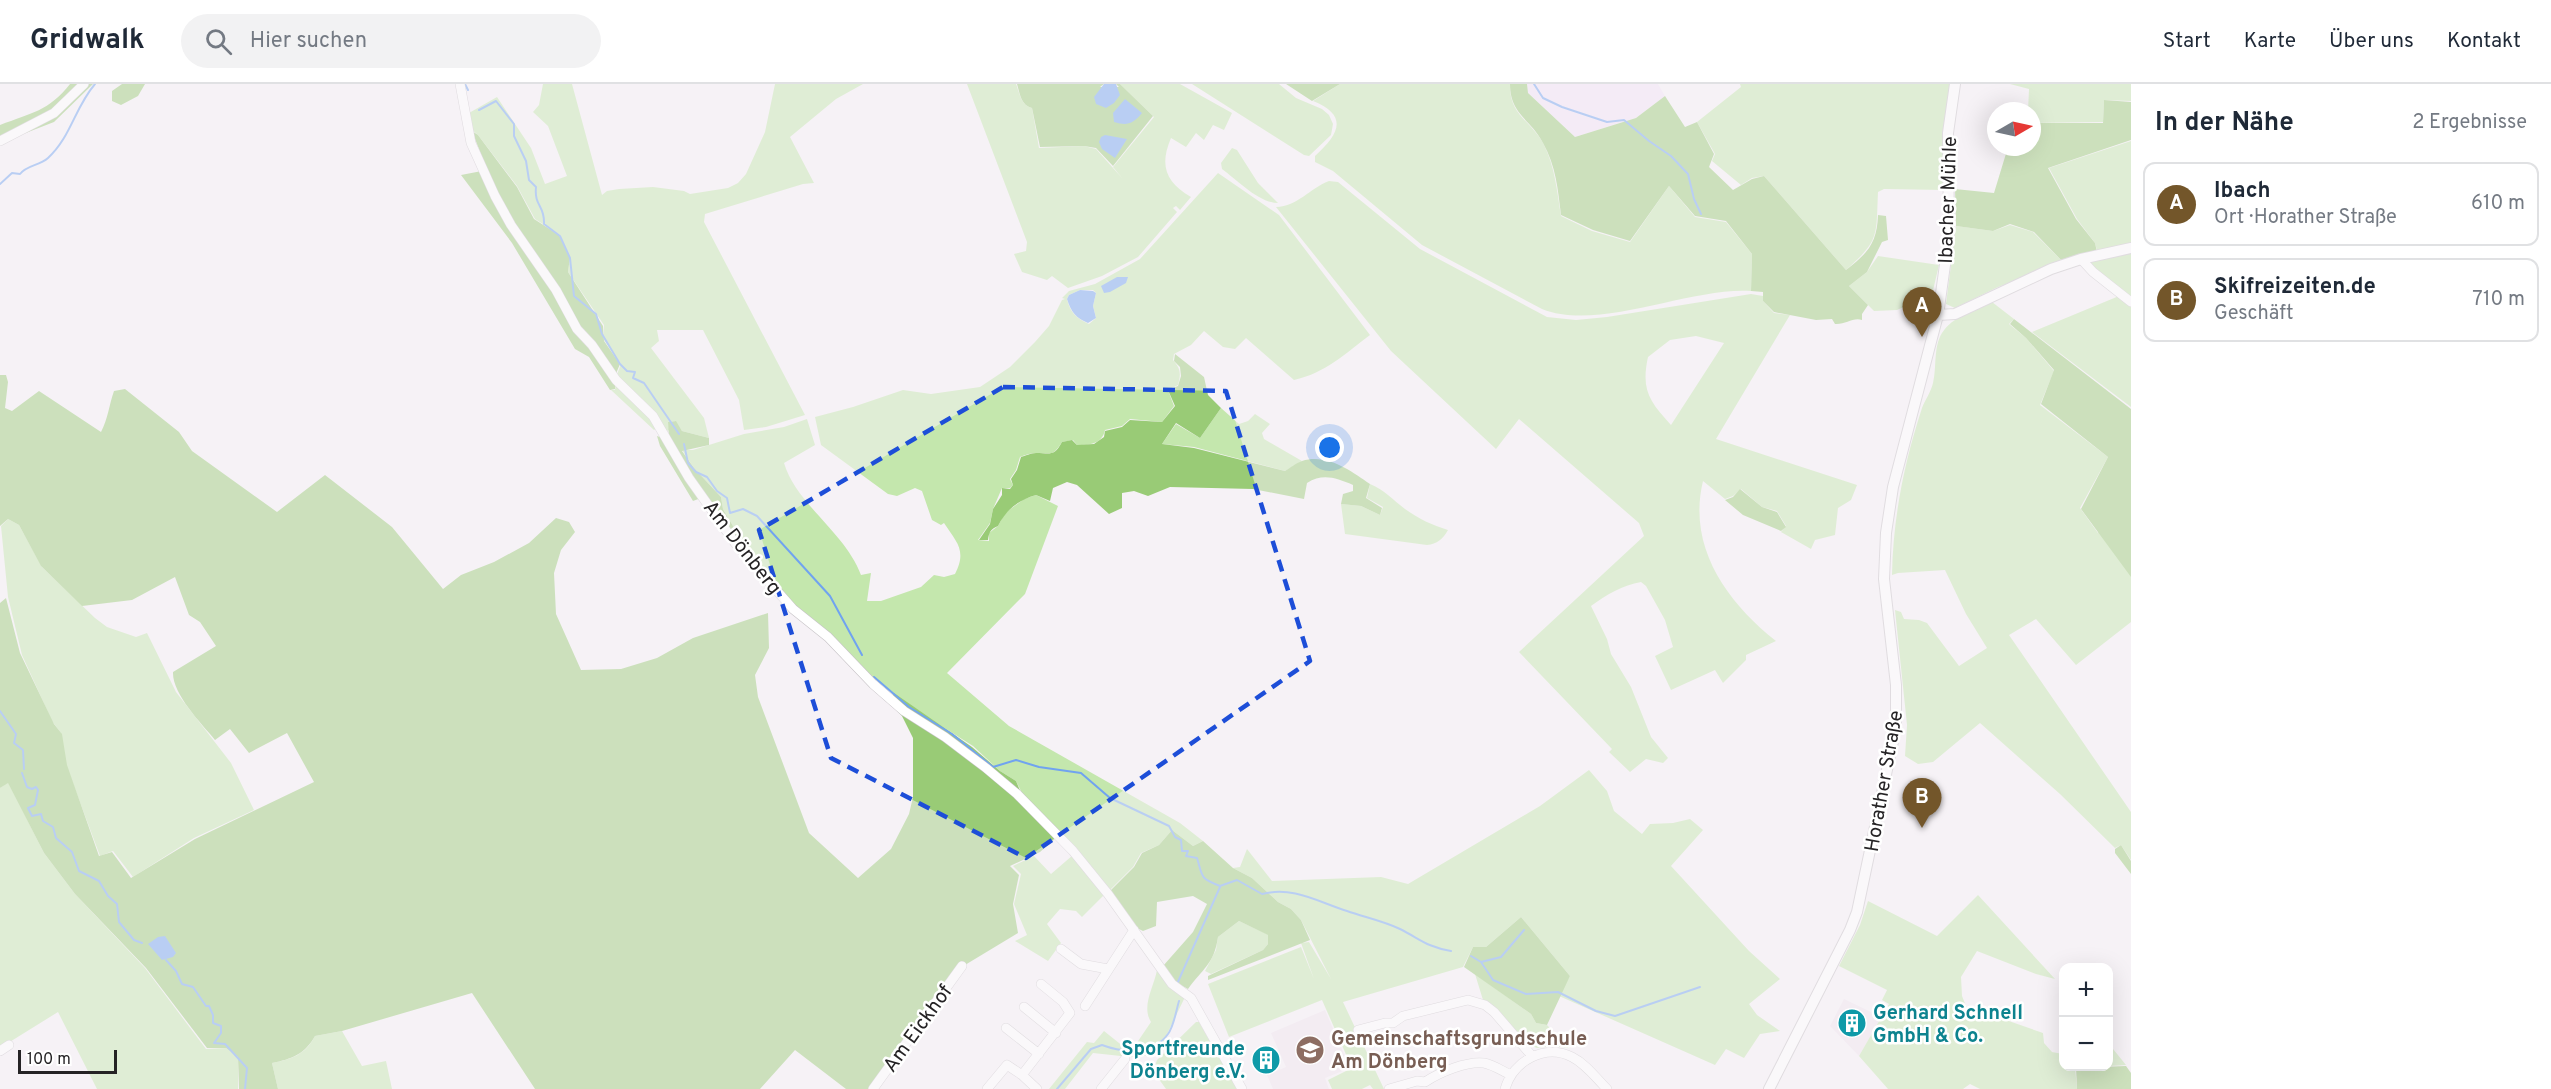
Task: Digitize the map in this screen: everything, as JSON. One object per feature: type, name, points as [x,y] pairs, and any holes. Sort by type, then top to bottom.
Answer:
[{"type":"main road","name":"Ibacher Mühle","points":[[1938,315],[1949,236],[1948,133],[1955,84]]},
{"type":"main road","points":[[1938,315],[1955,314],[2051,269],[2081,259],[2131,248]]},
{"type":"main road","name":"Horather Straße","points":[[1769,1089],[1850,930],[1862,894],[1896,727],[1896,685],[1884,579],[1888,512],[1938,315]]},
{"type":"street","points":[[0,141],[54,113],[84,84]]},
{"type":"street","name":"Am Dönberg","points":[[460,84],[471,143],[506,215],[556,290],[577,329],[592,345],[616,380],[653,416],[689,478],[735,543],[793,609],[828,637],[873,684],[904,711],[945,736],[1017,794],[1073,851],[1172,984],[1191,998],[1242,1089]]},
{"type":"street","points":[[2081,259],[2093,272],[2131,302]]},
{"type":"street","points":[[1085,1006],[1134,930]]},
{"type":"street","points":[[1061,949],[1082,964],[1108,969]]},
{"type":"street","name":"Am Eickhof","points":[[873,1089],[962,966]]},
{"type":"street","points":[[1022,1075],[1070,1013],[1063,1002],[1041,984]]},
{"type":"street","points":[[1358,1030],[1393,1023],[1404,1016],[1459,1000],[1468,1000],[1485,1005],[1494,1012],[1533,1056]]},
{"type":"street","points":[[1024,1007],[1056,1033]]},
{"type":"street","points":[[1006,1028],[1039,1054]]},
{"type":"street","points":[[0,1051],[9,1045]]},
{"type":"street","points":[[1505,1089],[1521,1063],[1533,1056],[1555,1052],[1569,1056],[1589,1070],[1607,1089]]},
{"type":"street","points":[[1101,1089],[1125,1059]]},
{"type":"street","points":[[1389,1089],[1417,1081],[1425,1082],[1436,1075],[1473,1064],[1492,1065],[1511,1076]]},
{"type":"street","points":[[987,1089],[1007,1065],[1037,1089]]},
{"type":"highlighted area","points":[[1003,387],[1226,391],[1310,661],[1026,858],[831,758],[759,530]]},
{"type":"shaded area","points":[[1527,84],[1658,84],[1665,96],[1636,118],[1575,137],[1528,93]]},
{"type":"shaded area","points":[[1844,999],[1871,1012],[1874,1007],[1885,1012],[1859,1056],[1830,1026]]},
{"type":"shaded area","name":"Gemeinschaftsgrundschule Am Dönberg","points":[[1325,1010],[1350,1068],[1325,1078],[1329,1089],[1273,1089],[1267,1075],[1286,1067],[1271,1033]]},
{"type":"green space","points":[[70,84],[93,84],[54,122],[0,143],[0,125],[47,106]]},
{"type":"green space","points":[[122,84],[145,84],[138,96],[121,105],[112,101],[112,91]]},
{"type":"green space","points":[[543,84],[572,84],[602,195],[607,191],[619,189],[653,187],[684,191],[690,194],[728,188],[738,183],[746,174],[765,132],[775,84],[863,84],[836,99],[790,137],[814,183],[803,184],[705,214],[704,222],[805,415],[766,427],[744,430],[739,400],[703,330],[657,330],[659,341],[651,348],[704,418],[709,438],[682,431],[675,421],[668,422],[669,430],[665,432],[660,426],[654,430],[611,390],[615,390],[616,377],[621,364],[604,340],[604,325],[568,272],[570,257],[560,235],[535,219],[517,186],[472,130],[469,113],[497,97],[531,148],[545,184],[567,176],[548,126],[533,112],[539,105]]},
{"type":"green space","points":[[967,84],[1016,84],[1023,102],[1032,108],[1039,148],[1084,146],[1096,149],[1122,178],[1113,167],[1154,117],[1120,84],[1180,84],[1232,113],[1224,130],[1213,125],[1204,140],[1196,133],[1186,147],[1171,138],[1165,165],[1167,172],[1176,185],[1191,197],[1180,210],[1176,206],[1173,208],[1177,212],[1138,257],[1102,276],[1068,288],[1052,276],[1047,280],[1022,272],[1014,254],[1026,251],[1027,242]]},
{"type":"green space","points":[[1017,84],[1104,84],[1100,87],[1119,87],[1116,84],[1120,84],[1153,116],[1113,166],[1096,148],[1040,147],[1032,108],[1023,102]]},
{"type":"green space","points":[[1192,84],[1279,84],[1296,98],[1322,109],[1329,115],[1333,124],[1331,135],[1309,156],[1304,155]]},
{"type":"green space","points":[[1286,84],[1340,84],[1312,101]]},
{"type":"green space","points":[[1340,84],[1510,84],[1513,103],[1538,135],[1547,152],[1555,179],[1561,216],[1592,231],[1630,242],[1669,186],[1695,217],[1726,222],[1752,254],[1751,291],[1700,295],[1617,312],[1590,315],[1565,315],[1542,309],[1422,245],[1333,171],[1315,162],[1315,156],[1330,141],[1334,133],[1336,119],[1325,107],[1313,101]]},
{"type":"green space","points":[[1510,84],[1527,84],[1528,93],[1575,137],[1636,118],[1665,96],[1685,127],[1697,122],[1714,154],[1709,167],[1733,190],[1752,179],[1764,176],[1846,270],[1870,247],[1876,233],[1878,215],[1886,216],[1888,240],[1882,242],[1867,272],[1849,286],[1868,305],[1862,314],[1862,320],[1835,324],[1832,319],[1816,320],[1774,312],[1763,301],[1763,292],[1751,291],[1752,254],[1726,221],[1695,216],[1669,186],[1630,241],[1593,230],[1561,215],[1551,160],[1538,135],[1513,103]]},
{"type":"green space","points":[[1740,84],[1951,84],[1944,190],[1884,189],[1878,192],[1876,228],[1871,244],[1846,270],[1764,176],[1752,178],[1741,185],[1712,161],[1715,154],[1697,122],[1741,87]]},
{"type":"green space","points":[[2010,84],[2131,84],[2131,101],[2104,100],[2103,122],[2041,123],[2041,102],[2028,102],[2029,89]]},
{"type":"green space","points":[[2104,100],[2131,102],[2131,140],[2048,168],[2076,219],[2095,243],[2097,252],[2063,262],[2034,232],[2010,224],[1993,231],[1956,226],[1955,189],[1994,193],[2005,156],[2041,156],[2041,123],[2103,123]]},
{"type":"green space","points":[[472,131],[478,135],[517,187],[534,219],[559,235],[570,257],[568,272],[603,326],[604,341],[620,364],[615,376],[615,389],[610,390],[589,357],[575,349],[512,243],[461,175],[487,170]]},
{"type":"green space","points":[[2131,141],[2131,407],[2032,332],[2119,296],[2088,262],[2099,258],[2095,243],[2077,219],[2049,168]]},
{"type":"green space","points":[[1232,148],[1237,150],[1258,183],[1278,203],[1256,195],[1222,169],[1221,163]]},
{"type":"green space","points":[[1218,173],[1279,215],[1370,335],[1325,368],[1294,380],[1246,338],[1235,349],[1223,347],[1204,331],[1191,345],[1174,354],[1173,360],[1179,369],[1180,378],[1178,385],[1168,390],[1174,406],[1162,422],[1130,419],[1122,426],[1105,430],[1095,443],[1077,445],[1073,440],[1062,442],[1053,452],[1032,453],[1020,457],[1010,479],[1013,485],[1010,488],[1002,488],[990,523],[978,540],[989,541],[989,533],[998,526],[1005,513],[1024,499],[1036,495],[1058,506],[1025,594],[947,673],[1009,726],[1180,823],[1203,841],[1193,846],[1172,830],[1159,845],[1141,853],[1133,867],[1109,891],[1022,793],[1016,781],[1000,771],[973,746],[908,705],[866,672],[794,607],[749,553],[723,509],[721,497],[694,468],[682,450],[693,450],[744,434],[784,427],[807,419],[815,445],[784,463],[799,492],[844,545],[861,575],[871,573],[867,601],[881,601],[921,587],[934,575],[944,577],[955,574],[959,566],[959,547],[944,523],[941,525],[932,520],[922,491],[915,488],[897,496],[888,494],[821,445],[815,417],[903,390],[931,394],[980,387],[1010,367],[1035,342],[1049,326],[1062,300],[1065,299],[1062,298],[1069,291],[1095,284],[1140,259]],"holes":[[[1080,290],[1093,290],[1096,293],[1093,306],[1096,318],[1089,324],[1074,314],[1067,299],[1069,295]]]},
{"type":"green space","points":[[1329,181],[1338,182],[1420,249],[1547,317],[1576,320],[1607,317],[1751,294],[1763,296],[1763,301],[1774,313],[1790,315],[1716,439],[1857,485],[1851,500],[1838,508],[1835,535],[1815,540],[1811,549],[1781,532],[1786,526],[1777,511],[1762,507],[1741,489],[1725,499],[1703,481],[1700,505],[1701,528],[1706,550],[1715,571],[1727,591],[1742,609],[1776,641],[1746,655],[1746,660],[1723,683],[1715,670],[1671,690],[1655,656],[1673,647],[1665,620],[1646,586],[1641,582],[1628,585],[1591,606],[1607,639],[1611,654],[1631,687],[1651,737],[1668,758],[1663,763],[1646,759],[1630,772],[1609,752],[1612,749],[1519,652],[1644,536],[1639,523],[1519,419],[1496,449],[1391,351],[1276,207],[1291,204]],"holes":[[[1696,336],[1724,343],[1671,425],[1652,402],[1646,387],[1648,357],[1670,340]]]},
{"type":"green space","points":[[2010,225],[2033,232],[2063,262],[1998,287],[1955,308],[1946,304],[1956,226],[1993,231]]},
{"type":"green space","points":[[1878,256],[1939,265],[1929,307],[1904,307],[1897,310],[1874,311],[1849,286],[1867,272]]},
{"type":"green space","points":[[1992,302],[2014,319],[2009,324],[2026,338],[2054,371],[2040,405],[2108,457],[2080,508],[2098,533],[2131,462],[2131,622],[2076,665],[2036,619],[2009,635],[2131,812],[2131,860],[2121,845],[2115,848],[2060,794],[1980,723],[1933,762],[1918,764],[1905,756],[1907,725],[1895,610],[1901,612],[1904,619],[1927,623],[1959,666],[1987,648],[1966,614],[1945,570],[1892,575],[1895,533],[1905,470],[1922,408],[1933,383],[1939,339],[1952,322]]},
{"type":"green space","points":[[2014,319],[2131,409],[2131,577],[2081,509],[2108,457],[2041,404],[2054,370],[2026,338],[2010,324]]},
{"type":"green space","points":[[1175,354],[1204,377],[1208,395],[1221,408],[1200,438],[1176,423],[1162,444],[1194,448],[1285,471],[1302,461],[1320,459],[1329,461],[1347,469],[1370,484],[1366,498],[1382,508],[1380,515],[1361,506],[1341,504],[1343,494],[1353,491],[1353,485],[1324,477],[1307,483],[1304,499],[1253,489],[1170,487],[1148,496],[1134,491],[1122,493],[1122,508],[1109,514],[1077,485],[1067,482],[1053,488],[1050,501],[1036,495],[1018,503],[989,533],[988,540],[979,540],[990,524],[993,509],[1002,495],[1002,488],[1010,489],[1013,485],[1011,479],[1021,457],[1034,453],[1051,453],[1057,450],[1062,442],[1072,440],[1077,445],[1094,444],[1104,437],[1105,431],[1122,427],[1130,420],[1162,422],[1175,406],[1168,390],[1178,386],[1181,376],[1180,367],[1174,361]]},
{"type":"green space","points":[[0,375],[6,375],[8,382],[5,408],[12,411],[39,391],[101,432],[114,391],[125,389],[179,432],[192,451],[277,512],[325,475],[392,527],[443,589],[461,575],[494,562],[529,543],[556,518],[569,522],[575,532],[561,550],[554,573],[556,614],[581,670],[621,669],[657,658],[693,638],[768,613],[769,648],[755,675],[758,697],[809,833],[858,878],[891,849],[909,814],[913,797],[913,738],[902,716],[889,702],[894,693],[972,747],[1000,771],[1016,781],[1021,793],[1056,838],[1040,852],[1010,866],[1019,875],[1013,904],[1018,933],[965,965],[958,964],[868,1089],[846,1089],[795,1050],[760,1089],[535,1089],[472,993],[342,1031],[315,1036],[297,1055],[272,1063],[278,1089],[239,1089],[238,1057],[226,1048],[207,1048],[146,968],[75,894],[44,853],[8,783],[0,788],[0,603],[6,598],[20,653],[54,724],[62,734],[67,765],[99,856],[112,852],[131,878],[195,839],[314,782],[287,733],[249,753],[230,729],[215,740],[188,708],[177,690],[173,672],[216,646],[200,622],[189,615],[175,577],[132,600],[82,606],[41,566],[19,525],[8,519],[0,526]]},
{"type":"green space","points":[[1221,408],[1239,424],[1248,421],[1255,414],[1270,424],[1262,433],[1264,439],[1302,461],[1285,471],[1194,447],[1162,444],[1176,424],[1200,438]]},
{"type":"green space","points":[[676,421],[682,431],[709,438],[709,445],[682,451],[694,468],[721,497],[723,509],[749,553],[701,498],[693,501],[660,446],[657,436],[669,440],[668,422]]},
{"type":"green space","points":[[1370,484],[1385,492],[1415,516],[1448,530],[1437,542],[1427,545],[1345,534],[1341,504],[1361,506],[1380,515],[1383,507],[1367,498]]},
{"type":"green space","points":[[1740,489],[1762,507],[1777,512],[1786,527],[1781,531],[1743,515],[1725,500],[1733,497]]},
{"type":"green space","points":[[8,519],[19,525],[42,567],[95,618],[107,627],[136,637],[147,633],[176,692],[231,763],[254,810],[194,838],[133,877],[113,851],[100,856],[65,762],[61,733],[52,721],[22,655],[8,597],[1,526]]},
{"type":"green space","points":[[1589,770],[1607,791],[1614,811],[1642,834],[1650,824],[1673,823],[1690,819],[1703,830],[1671,866],[1749,951],[1780,979],[1749,1004],[1757,1015],[1780,1031],[1760,1034],[1744,1058],[1726,1049],[1715,1065],[1559,996],[1570,976],[1521,917],[1486,947],[1473,947],[1463,967],[1343,1002],[1384,1089],[1373,1089],[1370,1085],[1362,1089],[1332,1089],[1328,1080],[1352,1068],[1322,1000],[1229,1037],[1208,984],[1301,947],[1314,979],[1301,943],[1309,942],[1331,979],[1301,920],[1291,909],[1278,902],[1252,878],[1233,868],[1240,867],[1247,849],[1272,881],[1381,877],[1408,884],[1540,806]]},
{"type":"green space","points":[[8,782],[44,853],[75,894],[145,968],[206,1049],[226,1048],[238,1057],[238,1089],[97,1089],[58,1012],[0,1048],[0,788]]},
{"type":"green space","points":[[1172,830],[1193,846],[1203,841],[1233,868],[1252,878],[1278,902],[1291,909],[1301,920],[1310,940],[1208,980],[1208,976],[1263,950],[1268,944],[1268,935],[1239,921],[1218,937],[1214,954],[1188,989],[1175,982],[1163,966],[1193,932],[1207,904],[1193,896],[1157,902],[1156,926],[1143,931],[1137,928],[1110,891],[1134,867],[1142,853],[1159,845]]},
{"type":"green space","points":[[2121,845],[2131,861],[2131,874],[2115,853],[2115,849]]},
{"type":"green space","points":[[1073,855],[1104,895],[1082,917],[1076,911],[1060,909],[1047,924],[1061,943],[1048,961],[1015,941],[1027,935],[1014,904],[1021,874],[1013,866],[1034,856],[1051,874]]},
{"type":"green space","points":[[1978,895],[2055,979],[1977,951],[1961,977],[1962,996],[1966,1006],[1976,1014],[1987,1018],[2003,1019],[2043,1033],[2044,1043],[2052,1052],[2059,1053],[2059,1071],[2075,1071],[2077,1089],[1980,1089],[1970,1084],[1963,1089],[1888,1089],[1859,1056],[1889,1004],[1882,1000],[1887,990],[1839,966],[1860,925],[1868,901],[1937,936]]},
{"type":"green space","points":[[1521,917],[1570,976],[1547,1025],[1536,1023],[1531,1014],[1464,967],[1473,947],[1486,947]]},
{"type":"green space","points":[[1239,921],[1269,935],[1268,944],[1263,950],[1211,974],[1205,971],[1216,950],[1218,937]]},
{"type":"green space","points":[[1157,970],[1185,997],[1157,1055],[1130,1057],[1093,1053],[1065,1089],[1049,1089],[1087,1042],[1094,1043],[1104,1031],[1124,1047],[1134,1047],[1151,1022],[1147,1010]]},
{"type":"green space","points":[[1475,974],[1531,1014],[1536,1023],[1547,1025],[1569,1048],[1553,1046],[1537,1048],[1529,1045],[1495,1009],[1483,1000]]},
{"type":"green space","points":[[1196,1022],[1199,1022],[1237,1089],[1166,1089],[1153,1071],[1157,1060]]},
{"type":"green space","points":[[342,1031],[362,1066],[386,1061],[392,1089],[278,1089],[272,1063],[286,1060],[302,1052],[315,1036]]},
{"type":"green space","points":[[2113,1049],[2126,1065],[2113,1066]]},
{"type":"green space","points":[[2126,1066],[2131,1073],[2131,1089],[2077,1089],[2076,1071],[2113,1071],[2113,1067]]},
{"type":"water","points":[[1104,84],[1116,84],[1120,95],[1106,108],[1096,104],[1094,97]]},
{"type":"water","points":[[1125,99],[1142,113],[1130,123],[1114,122],[1113,113]]},
{"type":"water","points":[[1105,135],[1127,139],[1115,158],[1102,149],[1099,142]]},
{"type":"water","points":[[1117,277],[1128,277],[1126,283],[1104,293],[1101,286]]},
{"type":"water","points":[[1080,290],[1096,293],[1093,306],[1096,318],[1088,323],[1074,314],[1067,299],[1069,295]]},
{"type":"water","points":[[165,936],[176,953],[173,957],[162,960],[148,944],[158,937]]},
{"type":"waterway","points":[[0,184],[12,173],[20,174],[41,163],[56,150],[82,102],[95,84]]},
{"type":"waterway","points":[[465,84],[468,90]]},
{"type":"waterway","points":[[1534,84],[1543,98],[1562,107],[1607,122],[1624,120],[1671,156],[1688,174],[1694,199],[1701,214]]},
{"type":"waterway","points":[[479,110],[496,101],[514,124],[514,136],[526,161],[529,180],[536,187],[544,224],[560,236],[570,258],[574,296],[596,314],[602,334],[620,364],[627,371],[635,372],[633,378],[644,383],[679,434]]},
{"type":"waterway","points":[[684,444],[688,463],[696,472],[707,477],[717,491],[727,498],[730,513],[743,509],[757,516],[830,596],[862,655]]},
{"type":"waterway","points":[[874,677],[909,707],[952,734],[993,767],[1016,760],[1039,767],[1081,773],[1110,798],[1169,826],[1175,837],[1181,840],[1182,851],[1188,851],[1186,856],[1197,858],[1201,873],[1205,879],[1213,883],[1220,886],[1237,880],[1262,894],[1285,892],[1306,896],[1387,924],[1430,945],[1451,951]]},
{"type":"waterway","points":[[0,711],[16,734],[14,743],[23,750],[24,769]]},
{"type":"waterway","points":[[22,773],[27,787],[32,789],[36,787],[38,790],[35,805],[28,808],[32,816],[41,814],[43,821],[53,827],[56,838],[72,852],[79,871],[99,881],[108,896],[117,904],[119,922],[134,940],[142,943]]},
{"type":"waterway","points":[[1177,984],[1220,887]]},
{"type":"waterway","points":[[1481,962],[1501,957],[1524,930]]},
{"type":"waterway","points":[[1471,956],[1481,962],[1493,980],[1526,994],[1558,992],[1596,1011],[1615,1016],[1700,987]]},
{"type":"waterway","points":[[166,960],[176,971],[182,984],[193,987],[206,1006],[209,1006],[213,1015],[213,1023],[221,1026],[221,1033],[214,1043],[225,1044],[247,1068],[245,1089]]},
{"type":"waterway","points":[[1057,1089],[1091,1049],[1102,1045],[1128,1051],[1146,1049],[1162,1041],[1172,1027],[1179,1001]]},
{"type":"place","name":"Ibach","points":[[1922,337]]},
{"type":"place","name":"Skifreizeiten.de","points":[[1922,828]]},
{"type":"place","name":"Gerhard Schnell GmbH & Co.","points":[[1852,1023]]},
{"type":"place","name":"Gemeinschaftsgrundschule Am Dönberg","points":[[1310,1050]]},
{"type":"place","name":"Sportfreunde Dönberg e.V.","points":[[1266,1060]]}]
